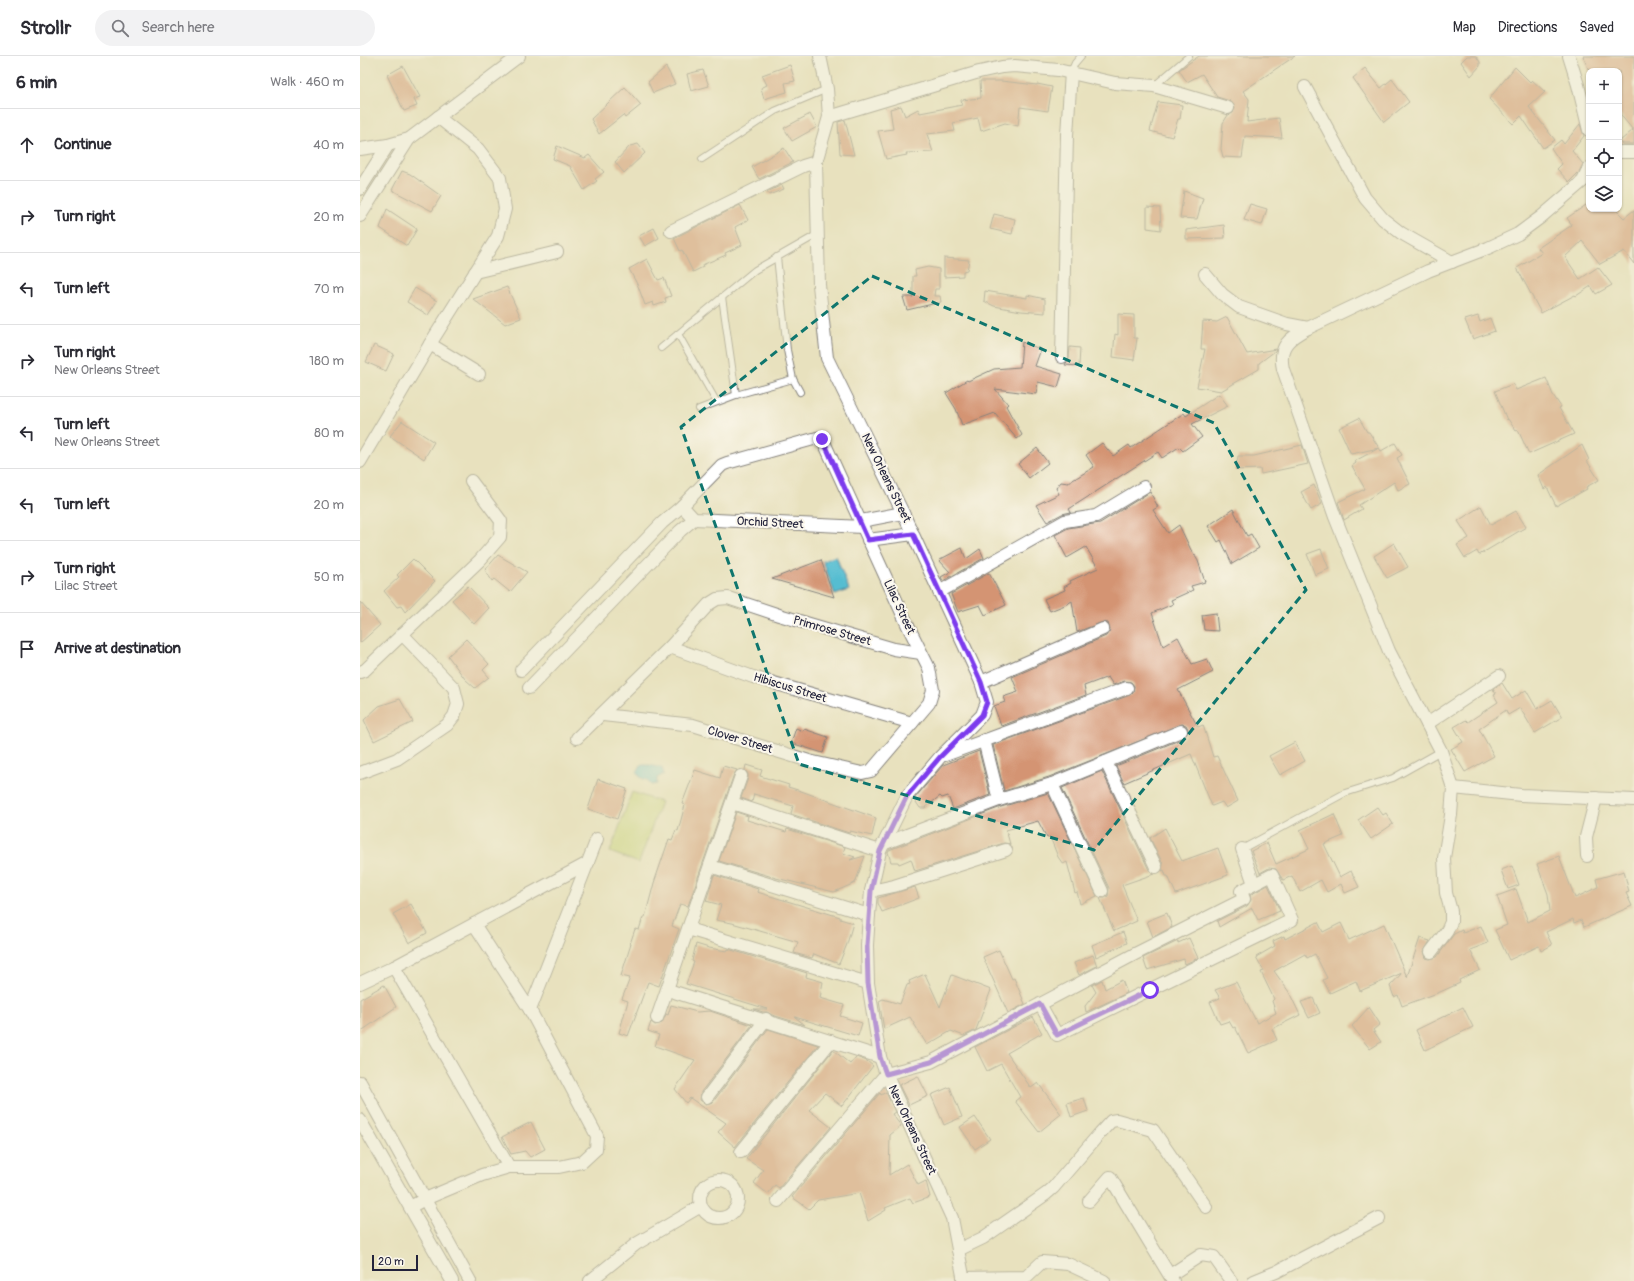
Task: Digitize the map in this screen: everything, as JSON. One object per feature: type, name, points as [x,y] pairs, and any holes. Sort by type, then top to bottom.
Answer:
[{"type":"street","points":[[360,150],[388,145],[409,138],[518,56]]},
{"type":"street","points":[[820,56],[827,89],[829,117],[979,72],[1001,61],[1071,72],[1116,83],[1154,86],[1228,108]]},
{"type":"street","points":[[1569,56],[1586,118]]},
{"type":"street","points":[[1062,357],[1067,136],[1071,72]]},
{"type":"street","points":[[1305,87],[1365,198],[1383,219],[1401,233],[1452,262]]},
{"type":"street","points":[[360,462],[430,344],[498,236],[505,209],[500,178],[478,149],[438,117]]},
{"type":"street","name":"New Orleans Street","points":[[829,117],[816,162],[819,285],[826,358],[913,534],[981,682],[987,702],[982,715],[940,757],[907,796],[882,847],[871,891],[867,945],[868,983],[880,1057],[886,1074],[952,1218],[963,1279]]},
{"type":"street","points":[[360,216],[409,138]]},
{"type":"street","points":[[360,189],[388,145]]},
{"type":"street","points":[[1622,152],[1634,152]]},
{"type":"street","points":[[672,231],[803,166],[816,162]]},
{"type":"street","points":[[1432,952],[1447,931],[1451,922],[1451,911],[1446,893],[1444,858],[1451,815],[1453,788],[1441,751],[1389,651],[1335,517],[1280,357],[1285,346],[1293,336],[1308,328],[1428,271],[1488,248],[1518,234],[1541,217],[1583,181],[1586,174]]},
{"type":"street","points":[[476,272],[557,252]]},
{"type":"street","points":[[1205,274],[1222,294],[1240,307],[1287,324],[1308,328]]},
{"type":"street","points":[[430,344],[479,374]]},
{"type":"street","name":"Lilac Street","points":[[682,506],[718,469],[727,463],[817,438],[822,439],[929,668],[933,690],[929,703],[874,768]]},
{"type":"street","points":[[360,672],[365,670],[480,560],[500,537],[501,521],[471,481]]},
{"type":"street","points":[[939,592],[1065,520],[1096,516],[1144,487]]},
{"type":"street","points":[[521,670],[662,523],[682,506],[694,519],[529,688]]},
{"type":"street","name":"Orchid Street","points":[[694,519],[862,524],[903,513]]},
{"type":"street","points":[[868,540],[913,534]]},
{"type":"street","name":"Primrose Street","points":[[577,738],[603,715],[670,647],[713,600],[728,598],[779,615],[894,648],[922,653]]},
{"type":"street","points":[[981,682],[1103,629]]},
{"type":"street","points":[[360,773],[397,759],[447,725],[454,716],[458,704],[454,688],[402,634]]},
{"type":"street","name":"Hibiscus Street","points":[[670,647],[753,677],[912,723]]},
{"type":"street","points":[[1427,724],[1499,676]]},
{"type":"street","points":[[940,757],[1127,688]]},
{"type":"street","name":"Clover Street","points":[[603,715],[693,725],[809,761],[862,773],[871,771],[874,768]]},
{"type":"street","points":[[732,803],[882,847],[999,800],[1052,784],[1181,730]]},
{"type":"street","points":[[984,740],[999,800]]},
{"type":"street","points":[[1106,762],[1156,867]]},
{"type":"street","points":[[657,1018],[668,990],[741,776]]},
{"type":"street","points":[[1052,784],[1102,891]]},
{"type":"street","points":[[1453,788],[1521,795],[1634,800]]},
{"type":"street","points":[[1587,856],[1586,837],[1596,798]]},
{"type":"street","points":[[530,1010],[597,839]]},
{"type":"street","points":[[1242,849],[1254,884]]},
{"type":"street","points":[[871,891],[894,886],[1006,850]]},
{"type":"street","points":[[360,983],[394,967],[588,863]]},
{"type":"street","points":[[710,866],[869,915]]},
{"type":"street","points":[[778,1201],[886,1074],[931,1062],[1040,1004],[1244,899],[1241,891],[1272,875],[1292,920],[1057,1035],[1040,1004]]},
{"type":"street","points":[[410,1208],[425,1199],[482,1175],[509,1167],[559,1167],[582,1162],[596,1149],[597,1136],[530,1010],[474,924]]},
{"type":"street","points":[[688,929],[868,983]]},
{"type":"street","points":[[394,967],[509,1167]]},
{"type":"street","points":[[668,990],[766,1019],[880,1057]]},
{"type":"street","points":[[707,1097],[766,1019]]},
{"type":"street","points":[[741,1152],[831,1040]]},
{"type":"street","points":[[360,1082],[365,1104],[425,1199],[466,1280]]},
{"type":"street","points":[[360,1120],[452,1281]]},
{"type":"street","points":[[958,1250],[984,1238],[1046,1194],[1053,1188],[1111,1121],[1117,1120],[1153,1130],[1206,1207]]},
{"type":"street","points":[[1089,1201],[1110,1177],[1171,1278],[1201,1255],[1214,1257],[1231,1281]]},
{"type":"street","points":[[590,1281],[636,1244],[701,1206]]},
{"type":"street","points":[[1254,1281],[1276,1272],[1379,1218]]},
{"type":"street","points":[[963,1279],[1031,1279],[1042,1262],[1068,1264],[1104,1281]]},
{"type":"lane","points":[[1071,72],[1075,63],[1081,56]]},
{"type":"lane","points":[[1154,86],[1189,56]]},
{"type":"lane","points":[[702,160],[775,111],[827,89]]},
{"type":"lane","points":[[661,348],[755,270],[818,234]]},
{"type":"lane","points":[[777,257],[787,350],[793,379],[800,392]]},
{"type":"lane","points":[[722,297],[736,394]]},
{"type":"lane","points":[[678,334],[716,401]]},
{"type":"lane","points":[[699,409],[736,394],[793,379]]},
{"type":"lane","points":[[1242,849],[1345,793],[1393,778],[1441,751]]},
{"type":"highlighted area","points":[[872,276],[1214,423],[1306,590],[1094,850],[799,764],[681,427]]},
{"type":"green space","points":[[632,792],[661,802],[639,863],[610,852]]},
{"type":"water","points":[[836,556],[849,590],[835,595],[823,561]]},
{"type":"water","points":[[641,765],[650,765],[662,768],[664,774],[657,778],[657,784],[651,785],[648,780],[639,775],[637,772]]},
{"type":"building","points":[[1199,56],[1295,56],[1243,91],[1249,99],[1247,122],[1279,118],[1282,138],[1245,136],[1242,158],[1223,157],[1221,149],[1223,123],[1228,115],[1233,113],[1235,107],[1230,101],[1217,97],[1202,74],[1187,82],[1179,70]]},
{"type":"building","points":[[1467,56],[1476,56],[1480,62],[1480,66],[1471,76],[1461,62]]},
{"type":"building","points":[[1583,56],[1634,56],[1634,144],[1622,144],[1622,139],[1633,130],[1622,117],[1622,68],[1588,68]]},
{"type":"building","points":[[790,65],[795,81],[785,83],[787,92],[764,99],[761,88],[767,85],[762,75]]},
{"type":"building","points":[[403,66],[420,97],[414,99],[417,106],[404,111],[387,75]]},
{"type":"building","points":[[666,67],[675,84],[653,93],[648,82]]},
{"type":"building","points":[[1515,67],[1530,82],[1532,80],[1545,92],[1529,107],[1555,140],[1543,148],[1521,116],[1513,124],[1489,99]]},
{"type":"building","points":[[1365,68],[1381,88],[1392,79],[1409,102],[1384,122],[1353,78]]},
{"type":"building","points":[[703,70],[709,86],[691,91],[687,74]]},
{"type":"building","points":[[980,81],[1037,84],[1052,87],[1048,111],[1020,107],[1018,126],[1005,123],[981,131],[978,118],[953,123],[955,131],[927,134],[933,152],[906,153],[907,155],[886,159],[878,131],[893,129],[890,109],[901,106],[905,116],[918,109],[920,113],[962,105],[961,100],[981,98]]},
{"type":"building","points":[[625,87],[641,105],[625,118],[623,115],[599,134],[591,119]]},
{"type":"building","points":[[1158,102],[1182,105],[1180,119],[1178,119],[1172,137],[1150,131]]},
{"type":"building","points":[[810,114],[817,127],[792,141],[784,128]]},
{"type":"building","points":[[845,120],[854,155],[840,154],[838,122]]},
{"type":"building","points":[[1580,124],[1584,136],[1572,151],[1583,164],[1579,172],[1569,182],[1557,169],[1562,164],[1551,148],[1561,140],[1564,144]]},
{"type":"building","points":[[638,144],[645,153],[624,173],[615,162],[630,146]]},
{"type":"building","points":[[557,146],[585,158],[589,155],[604,172],[595,179],[597,181],[584,190],[570,166],[553,159]]},
{"type":"building","points":[[784,148],[793,162],[759,179],[752,167]]},
{"type":"building","points":[[402,171],[410,174],[441,196],[432,211],[392,190]]},
{"type":"building","points":[[782,185],[784,189],[769,195],[767,192]]},
{"type":"building","points":[[1184,191],[1203,198],[1197,219],[1180,218]]},
{"type":"building","points":[[1250,204],[1267,209],[1262,225],[1244,220]]},
{"type":"building","points":[[740,205],[748,220],[735,227],[742,245],[725,253],[726,255],[702,265],[703,267],[693,272],[674,238]]},
{"type":"building","points":[[1586,205],[1586,212],[1618,212],[1624,218],[1634,210],[1634,264],[1624,251],[1600,264],[1582,241],[1565,257],[1580,279],[1598,267],[1612,285],[1596,294],[1591,286],[1576,296],[1575,295],[1541,313],[1517,268],[1542,253],[1538,248],[1572,225],[1567,218]]},
{"type":"building","points":[[1147,207],[1160,208],[1161,230],[1147,228]]},
{"type":"building","points":[[387,209],[417,229],[407,246],[380,228]]},
{"type":"building","points":[[994,214],[1015,219],[1012,234],[990,229]]},
{"type":"building","points":[[1224,225],[1225,238],[1186,239],[1186,230]]},
{"type":"building","points":[[654,228],[659,238],[645,246],[639,236]]},
{"type":"building","points":[[944,258],[969,260],[967,270],[963,271],[963,276],[944,277]]},
{"type":"building","points":[[647,259],[658,280],[664,278],[671,296],[665,298],[666,302],[654,306],[653,302],[645,305],[638,286],[629,269]]},
{"type":"building","points":[[928,267],[939,269],[939,289],[935,289],[934,296],[940,296],[941,302],[907,310],[903,297],[913,297],[913,276],[916,276],[915,270]]},
{"type":"building","points":[[507,287],[521,318],[505,324],[473,299]]},
{"type":"building","points":[[415,288],[437,301],[428,315],[407,302]]},
{"type":"building","points":[[985,291],[1027,298],[1027,295],[1045,299],[1045,313],[1021,311],[994,306],[984,301]]},
{"type":"building","points":[[1118,314],[1134,315],[1134,338],[1137,338],[1134,360],[1113,357],[1115,334],[1118,335]]},
{"type":"building","points":[[1478,316],[1480,322],[1490,318],[1495,331],[1473,339],[1465,320]]},
{"type":"building","points":[[1227,317],[1247,354],[1276,349],[1259,363],[1259,369],[1221,391],[1197,387],[1205,349],[1201,349],[1203,321],[1217,322]]},
{"type":"building","points":[[1022,342],[1041,349],[1035,366],[1062,374],[1058,387],[1038,382],[1036,394],[995,389],[1008,404],[1006,406],[1022,435],[1017,439],[995,413],[962,425],[956,409],[946,393],[967,380],[968,381],[994,369],[1020,367]]},
{"type":"building","points":[[374,345],[394,354],[386,371],[366,362]]},
{"type":"building","points":[[1070,347],[1080,348],[1079,366],[1065,365],[1069,358]]},
{"type":"building","points":[[1546,378],[1553,395],[1561,407],[1559,408],[1574,434],[1529,454],[1518,430],[1516,431],[1508,419],[1507,420],[1495,391],[1513,384],[1516,390]]},
{"type":"building","points":[[1219,394],[1228,406],[1192,424],[1202,437],[1183,451],[1179,447],[1162,458],[1158,452],[1069,509],[1071,512],[1062,514],[1047,522],[1036,505],[1059,494],[1056,488],[1061,482],[1068,483],[1094,467],[1086,455],[1102,443],[1113,456],[1129,445],[1131,448],[1184,413],[1186,416]]},
{"type":"building","points":[[1359,418],[1367,432],[1369,432],[1381,451],[1395,443],[1402,455],[1397,458],[1410,484],[1398,490],[1394,482],[1359,505],[1362,509],[1344,520],[1338,502],[1365,489],[1352,466],[1356,463],[1355,461],[1379,448],[1351,454],[1339,428]]},
{"type":"building","points":[[402,421],[434,442],[424,459],[390,436]]},
{"type":"building","points":[[1302,445],[1308,464],[1261,474],[1260,469],[1236,470],[1238,456],[1254,456]]},
{"type":"building","points":[[1582,445],[1589,460],[1587,461],[1599,480],[1586,487],[1587,489],[1556,506],[1547,487],[1544,489],[1538,475]]},
{"type":"building","points":[[1037,448],[1048,463],[1029,478],[1018,464]]},
{"type":"building","points":[[1314,485],[1322,504],[1311,510],[1301,492]]},
{"type":"building","points":[[1150,492],[1158,507],[1153,510],[1168,533],[1179,525],[1191,550],[1197,558],[1205,582],[1191,586],[1193,590],[1171,600],[1173,604],[1152,613],[1163,646],[1178,637],[1192,664],[1207,659],[1213,672],[1178,690],[1198,727],[1203,725],[1213,757],[1217,756],[1238,801],[1226,808],[1222,802],[1212,806],[1191,754],[1124,783],[1116,766],[1184,738],[1188,732],[1188,729],[1186,725],[1182,724],[1049,777],[1004,791],[993,745],[1130,695],[1133,692],[1134,686],[1131,682],[1125,681],[1113,685],[1108,677],[1084,686],[1086,695],[1001,726],[994,706],[1005,702],[1003,697],[1018,692],[1012,677],[1106,636],[1110,630],[1108,623],[1103,622],[1077,632],[1072,601],[1050,611],[1044,599],[1065,590],[1064,587],[1071,583],[1070,581],[1098,568],[1086,547],[1067,558],[1055,535],[1068,528],[1100,523]]},
{"type":"building","points":[[1481,506],[1491,525],[1516,511],[1526,527],[1479,555],[1477,551],[1465,558],[1457,545],[1469,538],[1458,521]]},
{"type":"building","points":[[1233,509],[1247,536],[1251,534],[1259,548],[1232,564],[1221,540],[1218,542],[1208,526]]},
{"type":"building","points":[[1394,543],[1408,567],[1387,578],[1374,556]]},
{"type":"building","points":[[962,548],[966,559],[980,549],[984,558],[943,581],[941,577],[950,572],[939,560]]},
{"type":"building","points":[[1321,549],[1329,569],[1315,575],[1307,554]]},
{"type":"building","points":[[498,555],[527,572],[510,592],[494,579],[492,581],[485,570]]},
{"type":"building","points":[[413,559],[435,581],[405,612],[401,606],[397,607],[384,591],[399,577],[397,575]]},
{"type":"building","points":[[821,560],[834,597],[772,579]]},
{"type":"building","points":[[989,573],[1006,605],[985,615],[980,605],[958,612],[951,594]]},
{"type":"building","points":[[468,586],[489,608],[474,624],[452,600]]},
{"type":"building","points":[[360,602],[380,625],[360,643]]},
{"type":"building","points":[[1216,613],[1218,631],[1204,630],[1202,615]]},
{"type":"building","points":[[466,639],[489,664],[483,670],[489,677],[475,688],[465,679],[448,656]]},
{"type":"building","points":[[1502,683],[1512,699],[1526,690],[1537,709],[1552,700],[1562,717],[1535,733],[1520,708],[1508,715],[1506,710],[1479,729],[1494,756],[1465,772],[1451,749],[1463,742],[1454,727],[1466,720],[1468,722],[1498,702],[1494,695],[1496,694],[1493,689]]},
{"type":"building","points":[[400,699],[413,722],[374,741],[364,720],[379,706]]},
{"type":"building","points":[[796,728],[803,731],[804,729],[828,737],[823,753],[791,743]]},
{"type":"building","points":[[1295,742],[1305,761],[1280,775],[1269,756]]},
{"type":"building","points":[[979,751],[990,795],[953,809],[948,796],[942,798],[940,796],[925,808],[920,808],[914,799],[943,765]]},
{"type":"building","points":[[746,765],[762,770],[760,776],[789,785],[788,787],[876,818],[872,836],[850,831],[849,833],[791,814],[793,806],[754,794],[752,802],[741,798],[748,778],[748,774],[745,770]]},
{"type":"building","points":[[723,766],[737,770],[734,774],[688,906],[680,904],[672,926],[679,929],[659,986],[648,982],[628,1036],[619,1033],[628,1001],[622,999],[630,978],[621,976],[630,944],[635,929],[639,930],[643,917],[645,917],[654,883],[669,839],[672,840],[676,830],[678,831],[685,805],[682,804],[695,770],[720,778]]},
{"type":"building","points":[[1102,771],[1149,870],[1154,874],[1122,885],[1137,921],[1114,931],[1100,898],[1105,898],[1108,896],[1109,888],[1062,788]]},
{"type":"building","points":[[598,779],[627,789],[617,819],[588,809]]},
{"type":"building","points":[[1048,793],[1097,896],[1080,904],[1077,892],[1075,893],[1067,862],[1063,864],[1058,857],[1050,837],[1047,838],[1038,821],[1006,830],[1010,844],[1004,843],[915,871],[911,859],[899,864],[898,862],[891,862],[888,852],[889,850],[1001,807]]},
{"type":"building","points":[[1377,807],[1383,815],[1386,813],[1393,824],[1371,839],[1358,820]]},
{"type":"building","points":[[736,812],[748,816],[747,820],[786,832],[787,829],[845,847],[843,853],[855,857],[850,860],[865,856],[855,883],[834,892],[776,878],[719,861]]},
{"type":"building","points":[[1334,814],[1343,836],[1324,844],[1340,877],[1351,871],[1359,887],[1345,893],[1341,884],[1327,892],[1321,880],[1300,892],[1292,876],[1283,880],[1276,869],[1269,868],[1260,873],[1251,851],[1267,843],[1276,864],[1309,849],[1300,830]]},
{"type":"building","points":[[1165,828],[1182,861],[1218,848],[1228,875],[1176,894],[1168,876],[1166,876],[1164,870],[1162,871],[1163,864],[1150,838]]},
{"type":"building","points":[[1559,856],[1575,898],[1598,887],[1596,879],[1624,871],[1629,892],[1626,893],[1632,906],[1584,927],[1581,920],[1574,923],[1573,919],[1546,932],[1552,945],[1541,951],[1539,946],[1509,960],[1495,930],[1507,925],[1497,896],[1516,889],[1528,922],[1550,911],[1548,894],[1537,864]]},
{"type":"building","points":[[1512,866],[1519,885],[1508,889],[1501,870]]},
{"type":"building","points":[[714,875],[758,889],[757,892],[840,917],[840,919],[853,923],[839,964],[814,954],[812,958],[794,953],[798,942],[732,923],[716,920],[721,905],[706,901]]},
{"type":"building","points":[[1268,885],[1280,911],[1258,920],[1252,908],[1219,927],[1217,921],[1247,906],[1251,900],[1250,895]]},
{"type":"building","points":[[915,887],[919,898],[882,912],[878,903],[878,898]]},
{"type":"building","points":[[411,904],[427,933],[409,943],[393,914]]},
{"type":"building","points":[[1167,913],[1172,927],[1153,937],[1147,921]]},
{"type":"building","points":[[1318,922],[1323,932],[1341,923],[1349,940],[1384,924],[1407,977],[1420,938],[1430,941],[1424,951],[1426,958],[1430,959],[1437,957],[1454,934],[1462,930],[1463,933],[1481,926],[1488,943],[1470,950],[1480,970],[1459,980],[1460,983],[1402,1006],[1398,995],[1394,997],[1390,986],[1402,973],[1360,991],[1356,981],[1330,993],[1323,980],[1327,978],[1315,954],[1307,958],[1305,954],[1274,971],[1289,992],[1300,1015],[1272,1029],[1277,1040],[1248,1053],[1235,1027],[1233,1028],[1229,1021],[1220,1024],[1210,1002],[1220,998],[1215,990],[1236,982],[1257,1023],[1276,1013],[1272,1001],[1274,999],[1261,972],[1264,971],[1256,957],[1275,946],[1273,941],[1284,936],[1285,939]]},
{"type":"building","points":[[1123,932],[1127,943],[1096,957],[1092,945]]},
{"type":"building","points":[[1189,938],[1198,958],[1185,964],[1184,959],[1147,970],[1143,958],[1178,941],[1178,943]]},
{"type":"building","points":[[696,944],[727,951],[728,949],[807,973],[806,977],[823,982],[820,998],[844,1005],[840,1016],[862,1023],[858,1036],[795,1017],[805,1025],[754,1009],[767,1009],[686,984],[694,962],[692,961]]},
{"type":"building","points":[[999,950],[1012,979],[1014,978],[1025,1004],[1008,1013],[983,957]]},
{"type":"building","points":[[1093,955],[1097,966],[1079,975],[1074,963]]},
{"type":"building","points":[[925,974],[940,1007],[952,975],[991,990],[976,1030],[964,1036],[951,1031],[927,1045],[910,1017],[884,1029],[879,1001],[883,999],[900,1004],[907,985],[910,984],[909,981]]},
{"type":"building","points":[[1102,980],[1105,989],[1122,980],[1127,993],[1086,1012],[1085,1006],[1096,992],[1092,985]]},
{"type":"building","points":[[384,985],[396,1007],[360,1032],[360,999]]},
{"type":"building","points":[[1313,998],[1320,1013],[1309,1018],[1301,1002]]},
{"type":"building","points":[[671,1005],[697,1012],[710,1011],[752,1025],[701,1092],[700,1100],[706,1104],[713,1102],[768,1029],[818,1045],[735,1147],[718,1132],[726,1123],[690,1098],[686,1103],[675,1089],[695,1060],[655,1046],[659,1035],[648,1031],[651,1022],[655,1025],[662,1023],[666,1014],[668,1015]]},
{"type":"building","points":[[1369,1007],[1380,1024],[1373,1030],[1381,1042],[1370,1049],[1352,1026]]},
{"type":"building","points":[[1463,1007],[1473,1027],[1425,1050],[1416,1030]]},
{"type":"building","points":[[1033,1017],[1042,1033],[1007,1053],[1031,1088],[1038,1083],[1061,1114],[1039,1132],[1015,1101],[1020,1097],[1001,1064],[987,1071],[975,1047]]},
{"type":"building","points":[[833,1050],[850,1064],[856,1057],[867,1061],[873,1066],[842,1106],[825,1093],[809,1110],[831,1127],[779,1188],[775,1185],[768,1194],[754,1183],[763,1170],[746,1159]]},
{"type":"building","points":[[918,1076],[928,1096],[909,1105],[899,1085]]},
{"type":"building","points":[[950,1087],[962,1117],[944,1125],[931,1095]]},
{"type":"building","points":[[886,1092],[895,1112],[892,1114],[901,1126],[890,1135],[889,1175],[907,1164],[918,1185],[926,1181],[930,1197],[913,1203],[910,1198],[885,1208],[886,1210],[868,1221],[859,1193],[818,1200],[809,1209],[792,1197],[880,1093],[881,1095]]},
{"type":"building","points":[[1084,1098],[1088,1111],[1071,1117],[1067,1103]]},
{"type":"building","points":[[975,1117],[990,1139],[975,1149],[960,1127]]},
{"type":"building","points":[[531,1122],[545,1149],[530,1157],[525,1151],[511,1154],[502,1137]]},
{"type":"route","points":[[822,439],[861,521],[868,540],[913,534],[981,682],[987,702],[982,715],[940,757],[907,796],[880,851],[871,891],[867,945],[868,983],[880,1057],[886,1074],[931,1062],[1040,1004],[1057,1035],[1150,990]]}]
